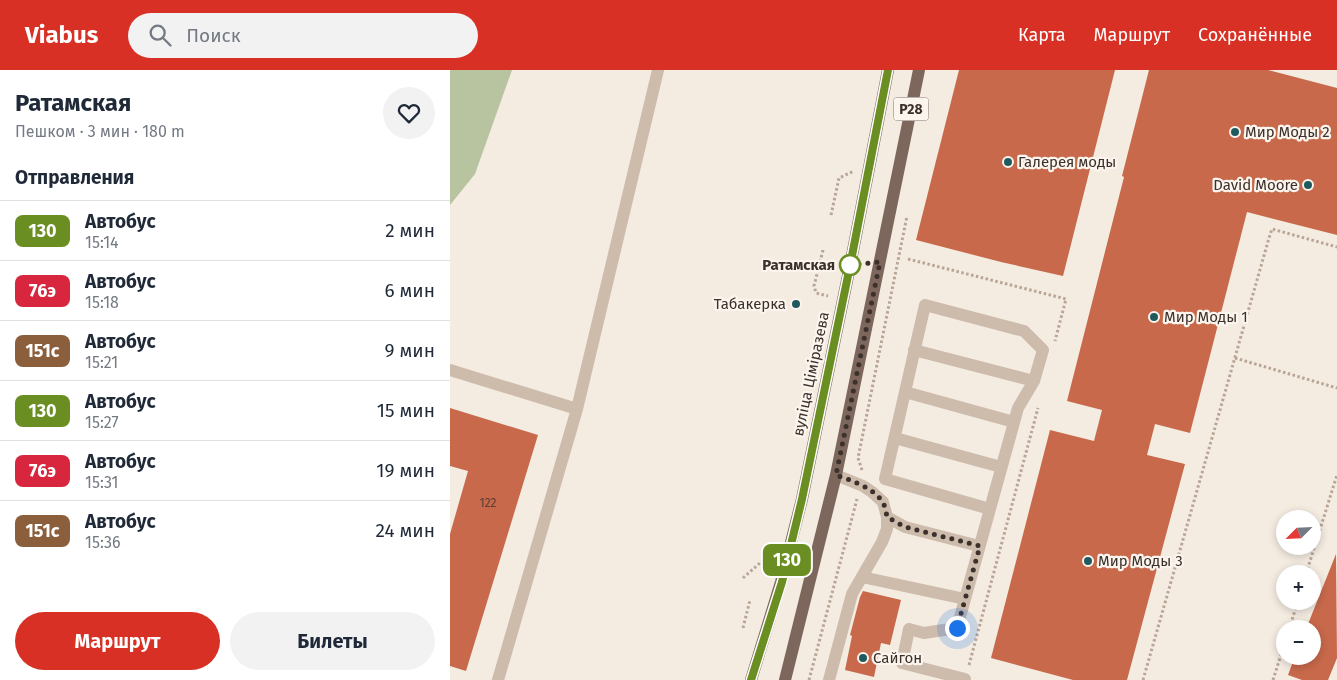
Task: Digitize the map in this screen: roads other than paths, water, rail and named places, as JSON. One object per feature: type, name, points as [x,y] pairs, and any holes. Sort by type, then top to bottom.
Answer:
[{"type":"main road","name":"вуліца Ціміразева","points":[[751,680],[782,582],[802,499],[888,70]]},
{"type":"main road","name":"Р28","points":[[786,680],[836,475],[919,70]]},
{"type":"lane","points":[[498,680],[577,409],[658,70]]},
{"type":"lane","points":[[965,679],[902,664],[909,629],[924,634],[957,628],[980,546],[990,509],[1001,467],[1018,408],[1034,381],[1043,350],[1024,331],[925,305],[885,479],[990,509]]},
{"type":"lane","points":[[914,350],[1034,381]]},
{"type":"lane","points":[[450,370],[577,409]]},
{"type":"lane","points":[[905,392],[1014,422]]},
{"type":"lane","points":[[895,438],[1001,467]]},
{"type":"lane","points":[[829,680],[852,594],[882,542],[887,529],[887,517],[883,502],[863,486],[836,475]]},
{"type":"lane","points":[[887,517],[905,527],[980,546]]},
{"type":"lane","points":[[862,577],[965,599]]},
{"type":"place","name":"Мир Моды 2","points":[[1235,132]]},
{"type":"place","name":"Галерея моды","points":[[1008,162]]},
{"type":"place","name":"David Moore","points":[[1308,185]]},
{"type":"place","name":"Ратамская","points":[[850,265]]},
{"type":"place","name":"Табакерка","points":[[796,304]]},
{"type":"place","name":"Мир Моды 1","points":[[1154,317]]},
{"type":"place","name":"Мир Моды 3","points":[[1088,561]]},
{"type":"place","name":"Сайгон","points":[[863,658]]}]
